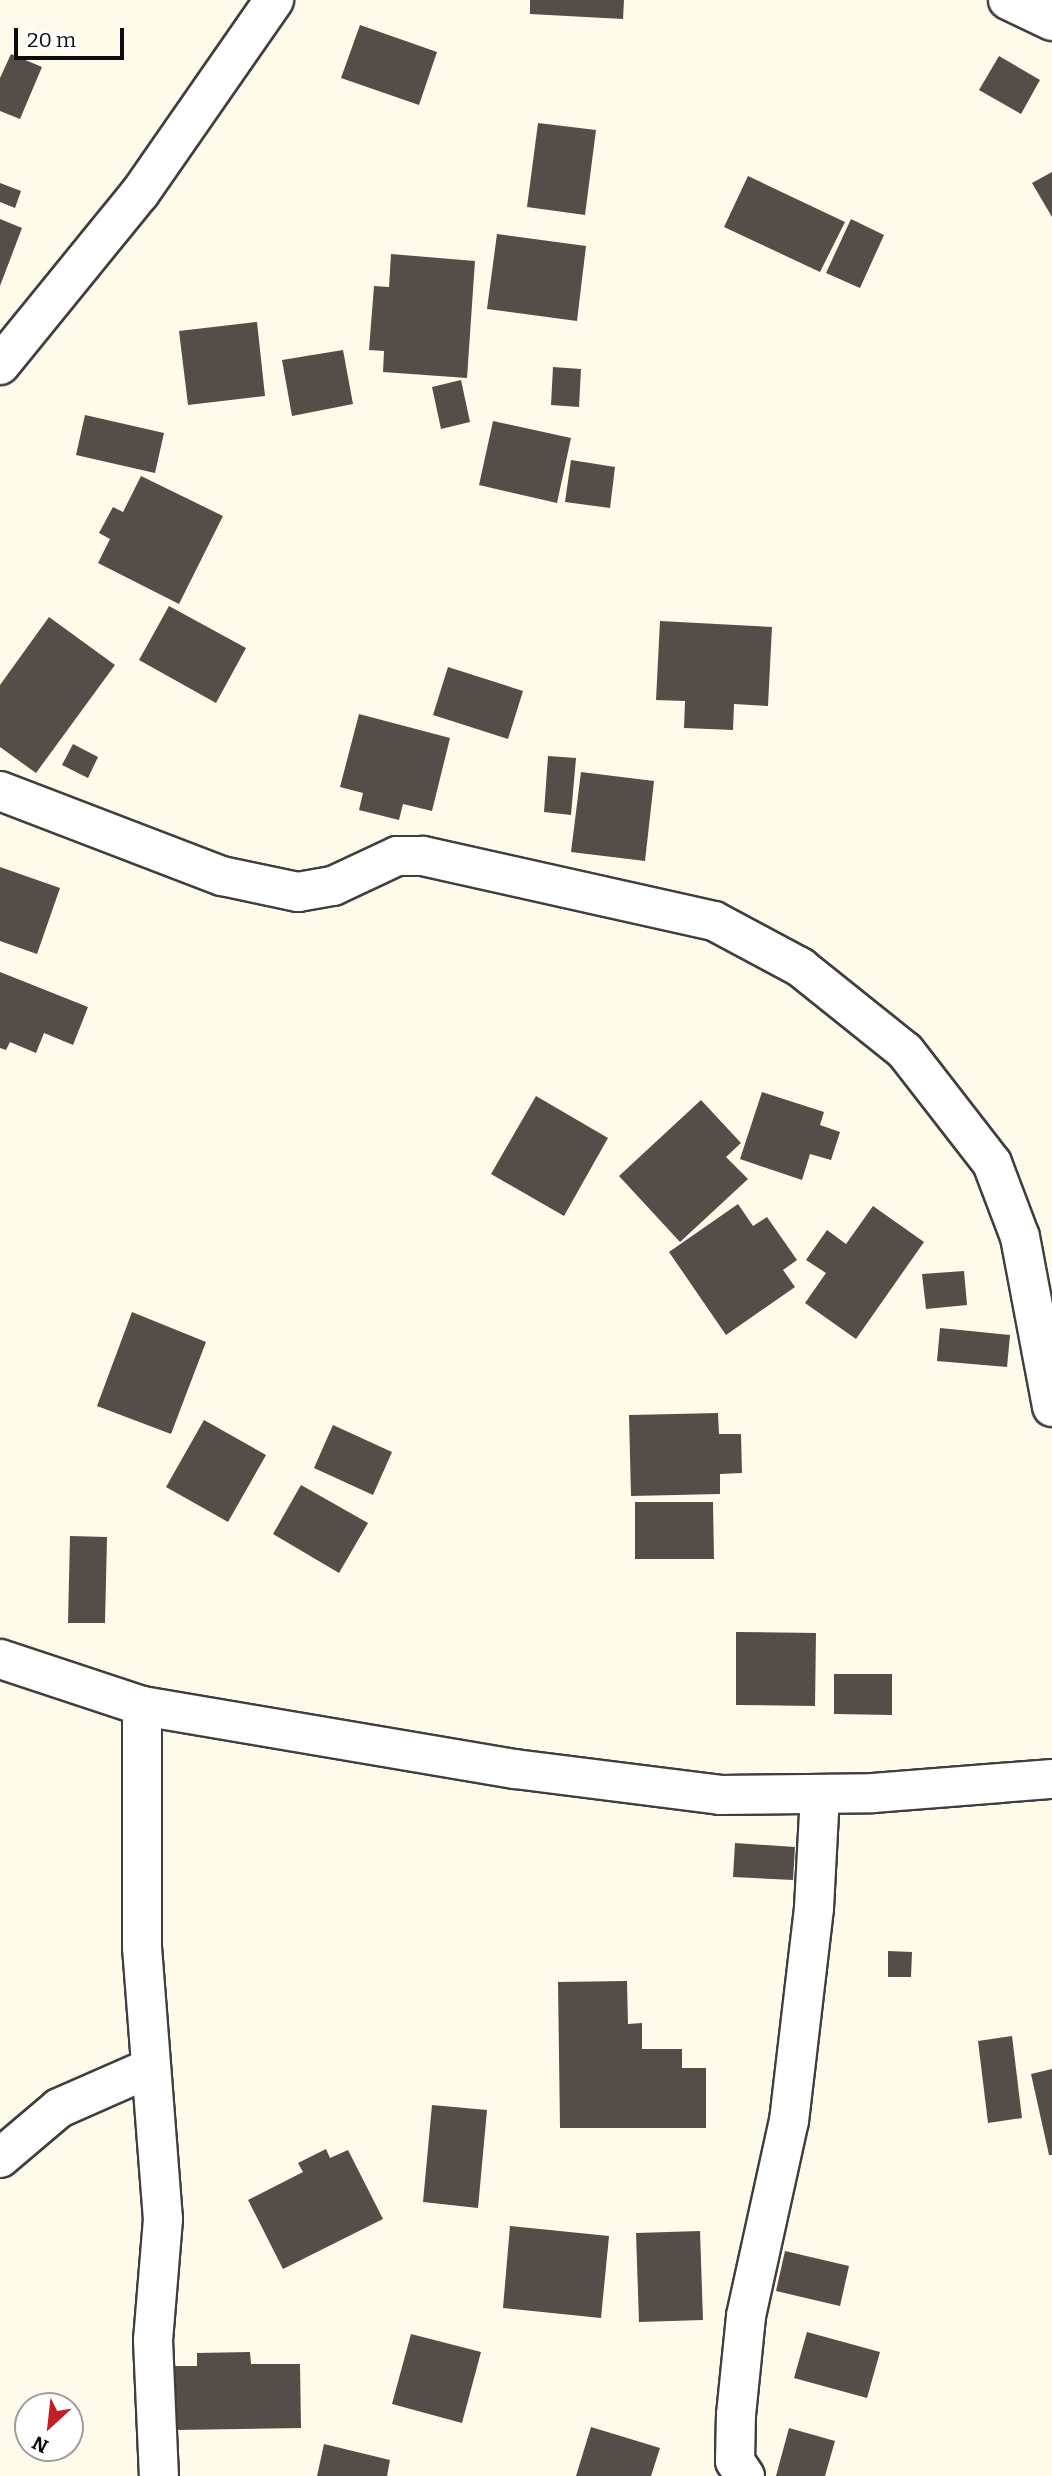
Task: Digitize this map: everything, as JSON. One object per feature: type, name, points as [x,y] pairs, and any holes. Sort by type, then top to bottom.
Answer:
[{"type":"street","points":[[0,365],[141,192],[274,0]]},
{"type":"street","points":[[1008,0],[1052,21]]},
{"type":"street","points":[[0,791],[222,876],[298,892],[333,886],[397,856],[423,856],[713,921],[800,967],[905,1051],[992,1163],[1020,1237],[1052,1407]]},
{"type":"street","points":[[0,1659],[142,1706],[515,1769],[720,1795],[820,1794],[1052,1779]]},
{"type":"street","points":[[142,1706],[142,1947],[163,2219],[153,2340],[159,2476]]},
{"type":"street","points":[[745,2476],[735,2462],[745,2328],[790,2109],[814,1908],[820,1794]]},
{"type":"street","points":[[0,2158],[59,2108],[150,2068]]},
{"type":"building","points":[[530,0],[624,0],[623,19],[530,14]]},
{"type":"building","points":[[360,25],[437,52],[419,105],[341,78]]},
{"type":"building","points":[[11,54],[42,67],[20,119],[0,111],[0,78]]},
{"type":"building","points":[[999,56],[1040,80],[1021,114],[979,90]]},
{"type":"building","points":[[538,123],[596,130],[585,215],[527,207]]},
{"type":"building","points":[[1052,172],[1052,217],[1032,183]]},
{"type":"building","points":[[748,176],[845,222],[820,272],[724,227]]},
{"type":"building","points":[[0,183],[21,191],[15,208],[0,202]]},
{"type":"building","points":[[0,219],[22,228],[0,286]]},
{"type":"building","points":[[851,219],[884,235],[860,288],[826,273]]},
{"type":"building","points":[[497,234],[586,246],[577,321],[487,309]]},
{"type":"building","points":[[391,254],[475,261],[467,378],[383,372],[384,351],[369,350],[374,286],[389,287]]},
{"type":"building","points":[[257,322],[265,396],[188,405],[179,331]]},
{"type":"building","points":[[343,350],[353,404],[292,416],[282,360]]},
{"type":"building","points":[[553,367],[581,369],[579,407],[551,405]]},
{"type":"building","points":[[461,380],[470,422],[441,429],[432,387]]},
{"type":"building","points":[[85,415],[164,433],[155,473],[76,455]]},
{"type":"building","points":[[493,421],[571,438],[557,503],[479,485]]},
{"type":"building","points":[[571,460],[615,467],[610,508],[565,502]]},
{"type":"building","points":[[141,476],[223,516],[179,604],[98,563],[110,539],[99,533],[113,507],[123,512]]},
{"type":"building","points":[[169,606],[246,648],[216,703],[139,660]]},
{"type":"building","points":[[49,617],[115,665],[36,773],[0,747],[0,685]]},
{"type":"building","points":[[660,621],[772,627],[768,706],[734,704],[733,730],[684,728],[685,701],[656,700]]},
{"type":"building","points":[[448,667],[523,691],[508,739],[433,715]]},
{"type":"building","points":[[359,714],[450,738],[432,811],[403,804],[399,820],[359,810],[363,793],[340,787]]},
{"type":"building","points":[[73,744],[98,757],[88,778],[62,765]]},
{"type":"building","points":[[548,756],[576,758],[571,815],[544,812]]},
{"type":"building","points":[[581,772],[654,781],[645,861],[571,852]]},
{"type":"building","points":[[0,867],[60,888],[37,954],[0,941]]},
{"type":"building","points":[[0,972],[88,1007],[73,1045],[44,1033],[36,1053],[10,1042],[6,1050],[0,1048]]},
{"type":"building","points":[[762,1092],[824,1112],[820,1125],[840,1132],[831,1160],[810,1154],[802,1180],[740,1159]]},
{"type":"building","points":[[536,1096],[608,1138],[564,1216],[491,1174]]},
{"type":"building","points":[[701,1100],[741,1143],[726,1157],[748,1179],[680,1242],[619,1176]]},
{"type":"building","points":[[738,1204],[753,1226],[767,1217],[797,1260],[783,1270],[795,1287],[726,1335],[669,1252]]},
{"type":"building","points":[[873,1206],[924,1242],[856,1339],[805,1303],[826,1273],[806,1260],[827,1230],[846,1244]]},
{"type":"building","points":[[964,1271],[967,1305],[926,1309],[922,1274]]},
{"type":"building","points":[[132,1312],[206,1342],[171,1434],[97,1406]]},
{"type":"building","points":[[940,1328],[1010,1335],[1007,1367],[937,1361]]},
{"type":"building","points":[[718,1413],[719,1434],[741,1434],[742,1473],[720,1474],[720,1494],[631,1496],[629,1415]]},
{"type":"building","points":[[204,1420],[266,1455],[228,1522],[166,1487]]},
{"type":"building","points":[[333,1425],[392,1452],[373,1495],[314,1468]]},
{"type":"building","points":[[301,1485],[368,1523],[339,1573],[273,1534]]},
{"type":"building","points":[[635,1502],[713,1502],[714,1559],[635,1559]]},
{"type":"building","points":[[70,1536],[107,1537],[105,1623],[68,1623]]},
{"type":"building","points":[[736,1632],[816,1633],[815,1706],[736,1705]]},
{"type":"building","points":[[834,1674],[892,1674],[892,1715],[834,1714]]},
{"type":"building","points":[[735,1843],[795,1847],[793,1880],[733,1877]]},
{"type":"building","points":[[888,1951],[912,1952],[911,1977],[888,1977]]},
{"type":"building","points":[[627,1981],[628,2024],[642,2023],[642,2049],[682,2049],[682,2068],[706,2068],[706,2128],[560,2128],[558,1982]]},
{"type":"building","points":[[1012,2036],[1022,2118],[988,2123],[978,2041]]},
{"type":"building","points":[[1052,2069],[1052,2155],[1049,2155],[1031,2074]]},
{"type":"building","points":[[432,2105],[487,2110],[478,2208],[423,2202]]},
{"type":"building","points":[[326,2149],[330,2158],[348,2150],[383,2219],[283,2269],[248,2200],[303,2172],[298,2163]]},
{"type":"building","points":[[510,2226],[609,2236],[601,2318],[503,2308]]},
{"type":"building","points":[[700,2231],[703,2320],[639,2322],[636,2233]]},
{"type":"building","points":[[785,2251],[849,2266],[840,2306],[776,2291]]},
{"type":"building","points":[[807,2332],[880,2352],[867,2398],[794,2378]]},
{"type":"building","points":[[411,2334],[481,2352],[462,2423],[392,2404]]},
{"type":"building","points":[[250,2352],[251,2364],[300,2364],[301,2428],[176,2430],[175,2366],[197,2366],[197,2353]]},
{"type":"building","points":[[591,2427],[660,2448],[651,2476],[576,2476]]},
{"type":"building","points":[[789,2428],[835,2441],[825,2476],[776,2476]]},
{"type":"building","points":[[324,2444],[390,2460],[387,2476],[317,2476]]}]
